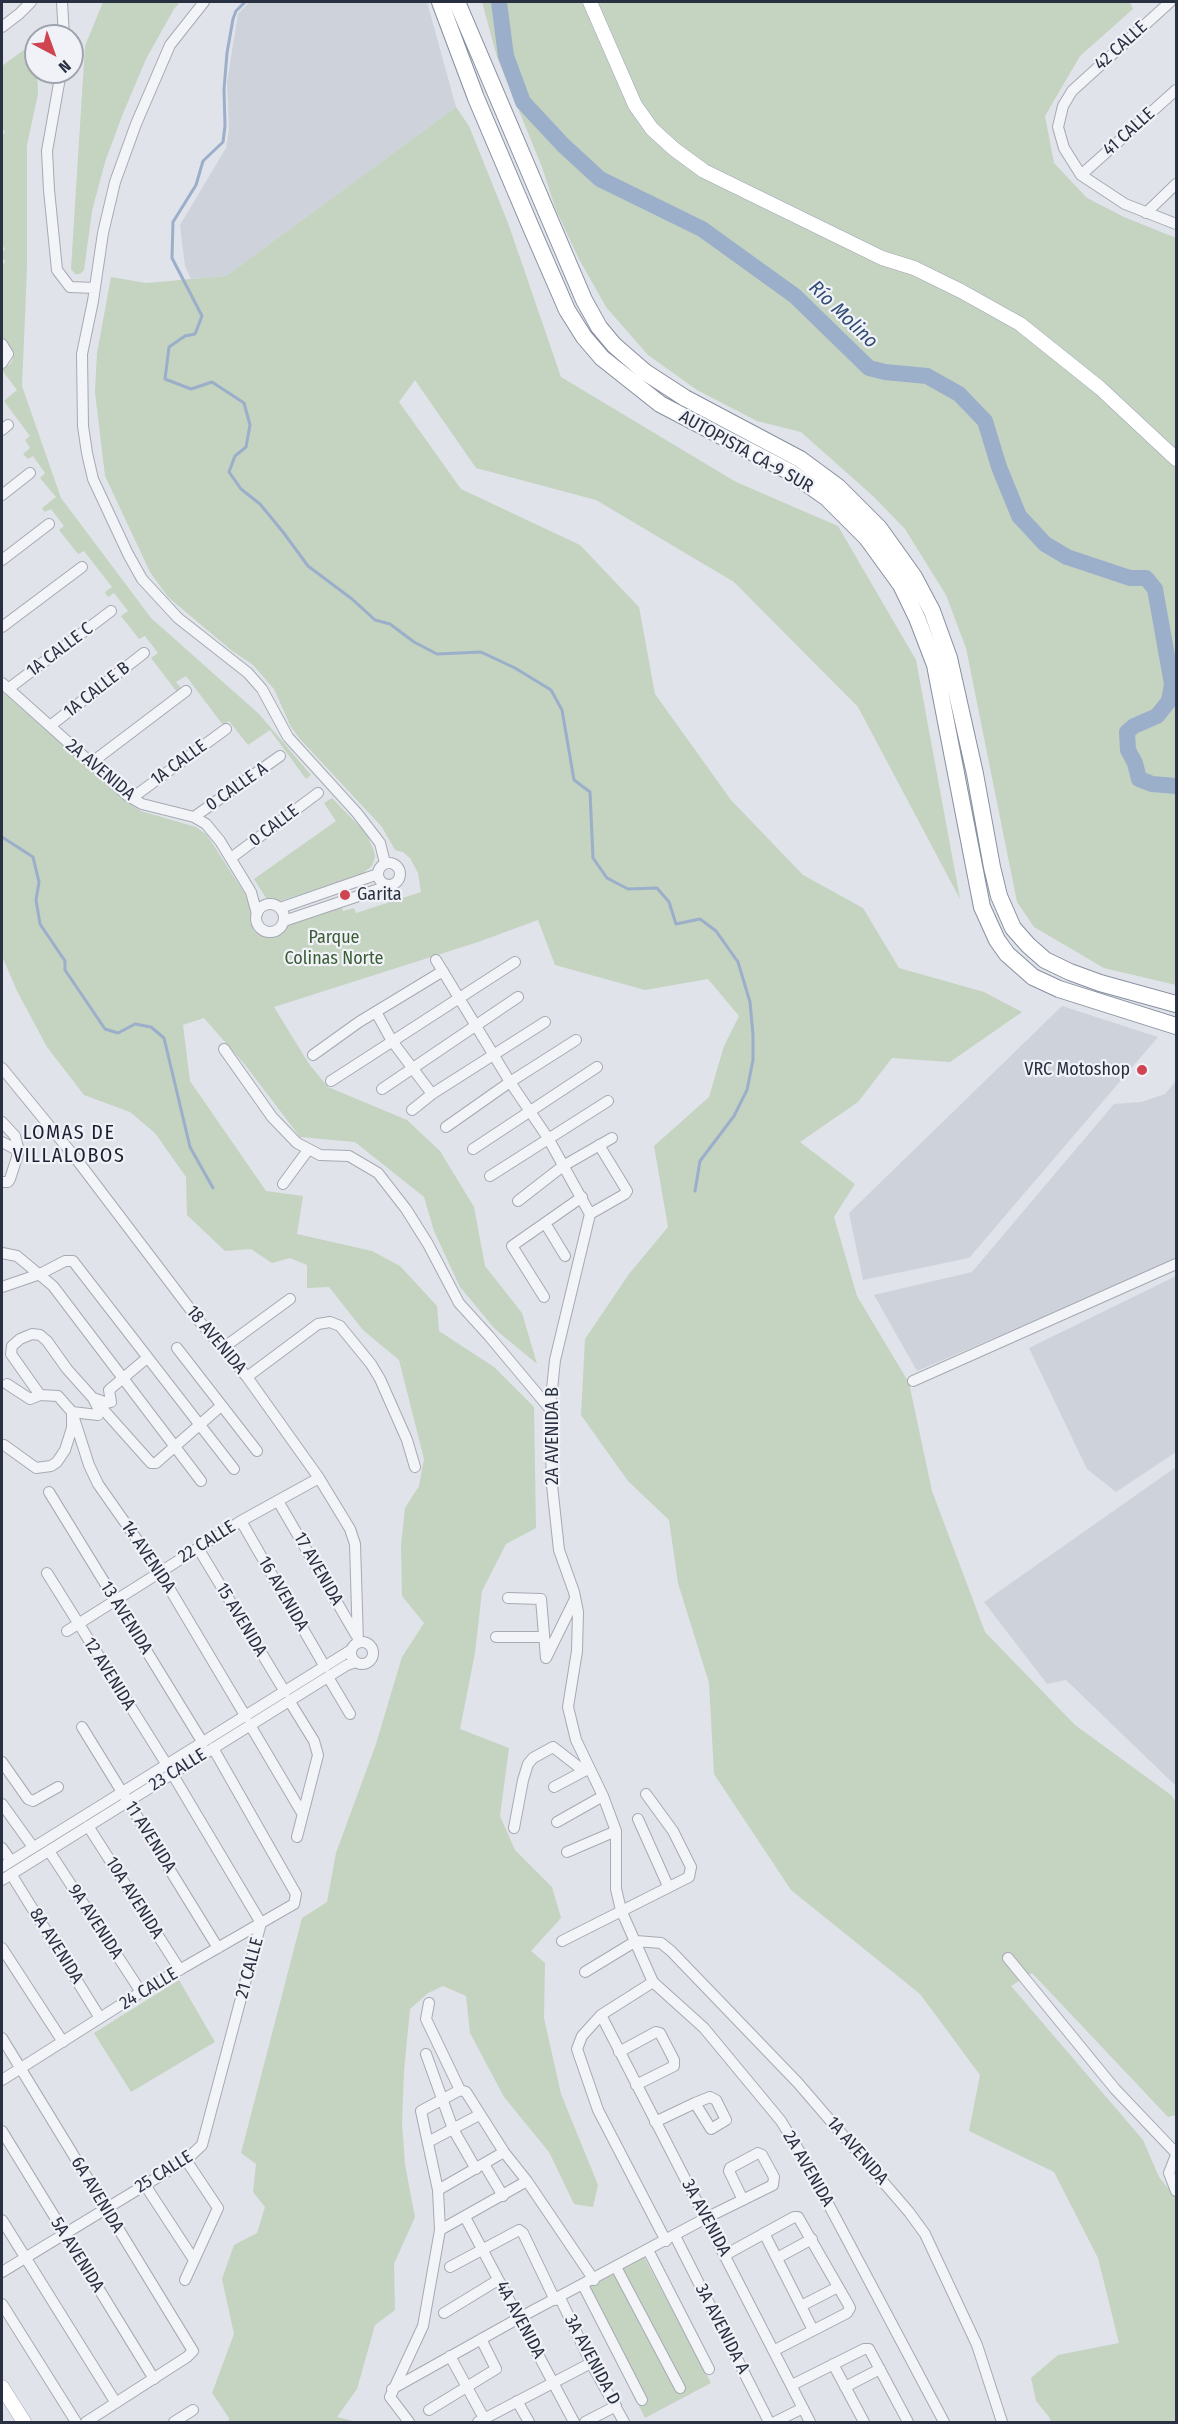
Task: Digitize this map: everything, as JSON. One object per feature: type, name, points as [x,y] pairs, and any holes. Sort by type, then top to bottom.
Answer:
[{"type":"highway","name":"AUTOPISTA CA-9 SUR","points":[[440,2],[476,98],[530,225],[567,310],[584,337],[602,358],[660,404],[790,472],[827,498],[867,538],[901,585],[917,618],[935,666],[982,907],[1007,954],[1033,977],[1059,990],[1176,1026]]},
{"type":"highway","name":"AUTOPISTA CA-9 SUR","points":[[457,2],[584,300],[599,327],[614,345],[645,372],[672,390],[800,459],[831,482],[879,528],[914,577],[932,611],[950,658],[992,867],[999,896],[1013,928],[1045,960],[1070,972],[1100,983],[1176,1004]]},
{"type":"highway","points":[[465,2],[486,71]]},
{"type":"main road","points":[[590,2],[635,105],[652,129],[674,149],[704,171],[882,258],[914,268],[1020,324],[1100,388],[1176,459]]},
{"type":"main road","points":[[2,2387],[24,2422]]},
{"type":"street","points":[[2,27],[30,2]]},
{"type":"street","points":[[62,2],[63,24]]},
{"type":"street","points":[[204,2],[170,45],[136,124],[115,182],[103,233],[96,288],[82,354],[83,426],[93,478],[142,579],[159,600],[213,647],[248,673],[262,689],[288,737],[357,813],[380,843],[385,863]]},
{"type":"street","name":"42 CALLE","points":[[1081,175],[1064,148],[1058,127],[1063,106],[1072,91],[1170,2]]},
{"type":"street","points":[[59,84],[47,151],[57,270],[70,287],[96,288]]},
{"type":"street","name":"41 CALLE","points":[[1081,175],[1176,90]]},
{"type":"street","points":[[1081,175],[1105,192],[1146,213],[1176,224]]},
{"type":"street","points":[[1146,213],[1176,184]]},
{"type":"street","points":[[2,344],[8,354],[4,362]]},
{"type":"street","points":[[2,495],[30,473]]},
{"type":"street","points":[[2,560],[49,524]]},
{"type":"street","points":[[2,627],[82,567]]},
{"type":"street","name":"1A CALLE C","points":[[5,686],[111,611]]},
{"type":"street","name":"1A CALLE B","points":[[50,726],[144,653]]},
{"type":"street","name":"2A AVENIDA","points":[[5,686],[132,798],[149,806],[194,817],[211,828],[251,892],[256,914]]},
{"type":"street","points":[[91,763],[186,691]]},
{"type":"street","name":"1A CALLE","points":[[132,798],[226,729]]},
{"type":"street","name":"0 CALLE A","points":[[194,817],[280,756]]},
{"type":"street","name":"0 CALLE","points":[[231,858],[318,793]]},
{"type":"street","points":[[385,863],[378,874],[384,884],[394,884]]},
{"type":"street","points":[[284,921],[394,884],[400,879],[400,871],[396,864],[385,863]]},
{"type":"street","points":[[275,906],[284,916],[284,921],[279,929],[267,932],[257,923],[256,914],[262,907],[275,906],[352,884],[378,874]]},
{"type":"street","points":[[352,884],[357,897]]},
{"type":"street","name":"2A AVENIDA","points":[[251,892],[275,906]]},
{"type":"street","points":[[436,960],[510,1082],[548,1138],[590,1214],[627,1191],[600,1145]]},
{"type":"street","points":[[331,1082],[515,962]]},
{"type":"street","points":[[313,1055],[376,1012],[443,971]]},
{"type":"street","points":[[382,1089],[518,997]]},
{"type":"street","points":[[376,1012],[411,1069],[432,1094]]},
{"type":"street","points":[[412,1110],[432,1094],[545,1022]]},
{"type":"street","points":[[446,1127],[510,1082],[576,1040]]},
{"type":"street","points":[[224,1049],[272,1117],[297,1143],[321,1155],[349,1156],[378,1173],[406,1209],[428,1244],[459,1303],[550,1409]]},
{"type":"street","points":[[473,1149],[597,1067]]},
{"type":"street","name":"18 AVENIDA","points":[[2,1070],[74,1156],[200,1322],[247,1377],[319,1478],[350,1529],[354,1544],[356,1643]]},
{"type":"street","points":[[490,1176],[608,1101]]},
{"type":"street","points":[[2,1122],[15,1136],[20,1151],[10,1179],[8,1182],[2,1182]]},
{"type":"street","points":[[518,1201],[563,1166],[612,1138]]},
{"type":"street","points":[[2,1142],[20,1151]]},
{"type":"street","points":[[283,1184],[308,1150]]},
{"type":"street","points":[[544,1297],[512,1246],[582,1197]]},
{"type":"street","name":"2A AVENIDA B","points":[[590,1214],[555,1360],[550,1409],[552,1485],[559,1550],[576,1599],[579,1626],[568,1707],[576,1740],[587,1770],[603,1796],[616,1831],[616,1889],[621,1911],[636,1941]]},
{"type":"street","points":[[545,1223],[565,1256]]},
{"type":"street","points":[[2,1252],[16,1256],[53,1286],[201,1481]]},
{"type":"street","points":[[2,1287],[40,1274],[65,1261],[73,1262],[234,1469]]},
{"type":"street","points":[[914,1380],[1176,1264]]},
{"type":"street","points":[[223,1348],[290,1299]]},
{"type":"street","points":[[247,1377],[318,1324],[330,1322],[340,1326],[371,1364],[380,1379],[407,1440],[415,1467]]},
{"type":"street","points":[[7,1384],[30,1399],[40,1395],[11,1354],[12,1346],[20,1339],[32,1334],[40,1335],[148,1462],[156,1463],[174,1444],[221,1406]]},
{"type":"street","points":[[177,1348],[257,1451]]},
{"type":"street","points":[[93,1398],[107,1403],[111,1402],[109,1390],[147,1358]]},
{"type":"street","name":"14 AVENIDA","points":[[40,1395],[58,1396],[72,1412],[89,1465],[98,1484],[159,1571],[302,1812]]},
{"type":"street","points":[[4,1445],[36,1468],[51,1466],[62,1458],[72,1428],[72,1412],[98,1415],[99,1410],[93,1398]]},
{"type":"street","name":"22 CALLE","points":[[67,1631],[241,1521],[319,1478]]},
{"type":"street","name":"13 AVENIDA","points":[[49,1492],[208,1746],[296,1894],[296,1899]]},
{"type":"street","name":"17 AVENIDA","points":[[278,1501],[356,1643]]},
{"type":"street","name":"16 AVENIDA","points":[[241,1521],[350,1714]]},
{"type":"street","name":"15 AVENIDA","points":[[198,1548],[314,1741],[318,1755],[302,1812]]},
{"type":"street","name":"12 AVENIDA","points":[[47,1573],[170,1769]]},
{"type":"street","points":[[508,1598],[541,1599],[546,1658],[576,1599]]},
{"type":"street","points":[[496,1637],[543,1637]]},
{"type":"street","points":[[356,1643],[369,1645],[373,1655],[365,1664],[356,1662],[352,1657],[356,1643]]},
{"type":"street","name":"23 CALLE","points":[[5,1874],[11,1861],[33,1847],[125,1797],[327,1672],[356,1643]]},
{"type":"street","name":"23 CALLE","points":[[327,1672],[356,1662]]},
{"type":"street","name":"11 AVENIDA","points":[[82,1727],[218,1948]]},
{"type":"street","points":[[514,1828],[528,1764],[533,1758],[553,1747],[587,1770],[554,1787]]},
{"type":"street","points":[[2,1762],[28,1798],[33,1801],[58,1787]]},
{"type":"street","name":"21 CALLE","points":[[170,1769],[261,1923],[202,2145]]},
{"type":"street","points":[[562,1941],[689,1877],[691,1868],[673,1831],[646,1794]]},
{"type":"street","points":[[557,1822],[603,1796]]},
{"type":"street","name":"23 CALLE","points":[[5,1874],[49,1851],[88,1826],[125,1797]]},
{"type":"street","points":[[2,1804],[33,1847]]},
{"type":"street","points":[[297,1837],[302,1812]]},
{"type":"street","points":[[638,1819],[668,1886]]},
{"type":"street","name":"10A AVENIDA","points":[[88,1826],[180,1970]]},
{"type":"street","points":[[567,1852],[616,1831]]},
{"type":"street","points":[[2,1848],[11,1861]]},
{"type":"street","name":"9A AVENIDA","points":[[49,1851],[141,1992]]},
{"type":"street","name":"8A AVENIDA","points":[[5,1874],[100,2018]]},
{"type":"street","name":"24 CALLE","points":[[2,2080],[141,1992],[294,1904],[296,1899]]},
{"type":"street","points":[[585,1972],[636,1941]]},
{"type":"street","name":"2A AVENIDA","points":[[636,1941],[653,1982],[704,2028],[781,2121],[806,2162],[944,2422]]},
{"type":"street","name":"1A AVENIDA","points":[[636,1941],[660,1943],[671,1951],[798,2084],[917,2222],[977,2344],[1002,2422]]},
{"type":"street","points":[[2,1948],[63,2042]]},
{"type":"street","points":[[1008,1958],[1115,2089],[1176,2154],[1169,2173],[1176,2191]]},
{"type":"street","points":[[601,2014],[653,1982]]},
{"type":"street","points":[[429,2003],[426,2019],[460,2090]]},
{"type":"street","name":"3A AVENIDA","points":[[601,2014],[810,2422]]},
{"type":"street","name":"3A AVENIDA A","points":[[601,2014],[582,2037],[577,2049],[598,2110],[769,2422]]},
{"type":"street","points":[[619,2052],[656,2032],[660,2033],[674,2060],[674,2066],[636,2085]]},
{"type":"street","name":"6A AVENIDA","points":[[2,2038],[192,2351],[187,2357],[153,2379]]},
{"type":"street","points":[[426,2054],[453,2129],[503,2196]]},
{"type":"street","points":[[409,2422],[390,2397],[423,2326],[440,2230],[438,2190],[421,2111],[460,2090],[466,2092],[504,2152],[527,2181],[588,2282],[642,2400]]},
{"type":"street","points":[[655,2122],[695,2103]]},
{"type":"street","points":[[429,2142],[479,2115]]},
{"type":"street","name":"5A AVENIDA","points":[[2,2131],[153,2379]]},
{"type":"street","name":"25 CALLE","points":[[2,2272],[186,2160],[202,2145]]},
{"type":"street","points":[[438,2190],[504,2152]]},
{"type":"street","points":[[392,2389],[519,2318],[706,2218],[743,2200],[773,2185],[775,2181],[762,2155],[758,2153],[730,2168],[743,2200]]},
{"type":"street","points":[[184,2280],[219,2208],[186,2160]]},
{"type":"street","points":[[440,2230],[527,2181]]},
{"type":"street","points":[[145,2185],[194,2260]]},
{"type":"street","name":"4A AVENIDA","points":[[465,2217],[574,2422]]},
{"type":"street","points":[[725,2255],[798,2217],[813,2239],[850,2308],[848,2313],[775,2350]]},
{"type":"street","points":[[2,2220],[116,2403]]},
{"type":"street","name":"3A AVENIDA D","points":[[482,2249],[519,2230],[523,2233],[624,2422]]},
{"type":"street","points":[[764,2233],[813,2330]]},
{"type":"street","points":[[777,2258],[813,2239]]},
{"type":"street","points":[[450,2267],[482,2249]]},
{"type":"street","points":[[648,2250],[709,2369]]},
{"type":"street","points":[[616,2267],[680,2388]]},
{"type":"street","points":[[444,2313],[498,2280]]},
{"type":"street","points":[[801,2306],[838,2287]]},
{"type":"street","points":[[2,2304],[76,2422]]},
{"type":"street","points":[[429,2410],[496,2369],[481,2339]]},
{"type":"street","points":[[792,2385],[864,2349],[869,2349],[906,2422]]},
{"type":"street","points":[[450,2356],[483,2421],[591,2363]]},
{"type":"street","points":[[833,2364],[864,2422]]},
{"type":"street","points":[[845,2387],[880,2369]]},
{"type":"street","points":[[87,2422],[153,2379]]},
{"type":"street","points":[[517,2401],[529,2422]]},
{"type":"street","points":[[585,2422],[616,2406]]},
{"type":"street","points":[[775,2422],[803,2408]]},
{"type":"street","points":[[174,2422],[193,2410]]},
{"type":"shaded area","points":[[249,2],[427,2],[456,107],[226,276],[191,279],[185,266],[180,225],[226,148],[229,129],[227,82],[238,14]]},
{"type":"shaded area","points":[[1062,1006],[1158,1037],[969,1258],[863,1280],[849,1213]]},
{"type":"shaded area","points":[[1176,1081],[1176,1260],[917,1371],[874,1295],[972,1272],[1114,1104],[1141,1102],[1165,1094]]},
{"type":"shaded area","points":[[1176,1276],[1176,1452],[1116,1492],[1087,1469],[1029,1348]]},
{"type":"shaded area","points":[[1176,1467],[1176,1786],[1066,1680],[1047,1684],[984,1602]]},
{"type":"green space","points":[[103,2],[180,2],[146,59],[122,116],[105,162],[92,211],[84,270],[80,274],[75,274],[71,269],[85,46]]},
{"type":"green space","points":[[482,2],[1130,2],[1133,9],[1080,56],[1045,116],[1054,163],[1087,198],[1124,217],[1176,238],[1176,985],[1104,968],[1034,927],[1017,902],[966,648],[946,595],[905,529],[873,496],[801,432],[757,421],[697,390],[648,355],[606,307],[579,259],[556,210],[542,167],[497,57]]},
{"type":"green space","points":[[24,50],[24,84],[38,84],[38,94],[27,145],[27,268],[22,386],[61,498],[151,618],[259,714],[311,775],[306,779],[270,730],[248,745],[229,721],[223,725],[186,676],[176,682],[182,689],[177,692],[151,658],[158,653],[145,636],[139,639],[121,616],[128,611],[114,593],[108,597],[105,592],[112,587],[84,551],[78,554],[59,530],[64,526],[51,509],[45,512],[42,508],[56,497],[40,478],[45,473],[33,456],[28,459],[23,454],[30,448],[25,440],[30,436],[4,401],[17,390],[2,370],[10,364],[13,353],[2,337],[2,265],[5,262],[2,252],[5,249],[2,245],[2,135],[5,132],[2,128],[2,66]]},
{"type":"green space","name":"Parque Colinas Norte","points":[[456,107],[469,126],[508,223],[561,377],[736,482],[838,526],[916,660],[960,899],[858,707],[734,582],[596,500],[476,468],[415,380],[399,402],[461,489],[580,545],[639,607],[655,694],[731,800],[803,875],[863,908],[899,968],[984,992],[1022,1012],[950,1062],[892,1058],[858,1102],[800,1142],[855,1184],[834,1217],[857,1296],[909,1383],[932,1491],[985,1632],[1075,1725],[1171,1795],[1176,1802],[1176,2115],[1168,2117],[1032,1973],[1011,1986],[1143,2140],[1159,2177],[1176,2198],[1176,2422],[1051,2422],[1036,2401],[1031,2378],[1058,2355],[1119,2343],[1098,2258],[1054,2172],[969,2131],[980,2075],[920,1994],[791,1890],[714,1774],[709,1683],[678,1583],[669,1520],[628,1481],[581,1415],[585,1339],[629,1274],[668,1227],[654,1146],[709,1097],[724,1046],[739,1016],[708,979],[645,990],[555,965],[538,920],[478,942],[274,1007],[309,1064],[328,1087],[407,1120],[440,1151],[474,1207],[485,1266],[522,1313],[537,1364],[495,1329],[460,1287],[434,1231],[424,1197],[355,1142],[300,1137],[246,1066],[204,1018],[183,1025],[190,1081],[266,1191],[303,1196],[297,1234],[372,1251],[400,1266],[437,1306],[439,1331],[494,1367],[534,1407],[536,1528],[506,1544],[482,1591],[475,1653],[460,1729],[509,1748],[500,1816],[515,1850],[552,1887],[561,1918],[531,1951],[545,1963],[544,2018],[561,2094],[598,2185],[593,2207],[574,2204],[549,2152],[504,2097],[470,2033],[466,1996],[443,1986],[428,1993],[410,2009],[404,2071],[402,2123],[405,2165],[415,2217],[394,2264],[395,2310],[375,2325],[357,2389],[337,2417],[357,2422],[228,2422],[229,2418],[212,2393],[234,2334],[222,2279],[234,2245],[257,2233],[265,2207],[253,2192],[256,2164],[241,2153],[302,1918],[327,1902],[336,1853],[376,1744],[402,1657],[424,1623],[402,1596],[401,1545],[405,1508],[419,1486],[424,1459],[399,1360],[363,1330],[329,1287],[307,1288],[307,1265],[290,1258],[272,1263],[251,1249],[225,1251],[187,1215],[186,1177],[155,1133],[130,1112],[84,1095],[47,1047],[17,991],[2,956],[2,691],[124,800],[141,811],[196,827],[207,835],[254,908],[250,920],[255,932],[260,935],[276,936],[290,924],[342,907],[343,911],[354,908],[356,913],[421,892],[418,873],[410,858],[403,852],[395,850],[382,827],[300,739],[291,727],[274,689],[253,665],[231,650],[168,597],[150,572],[105,476],[95,392],[97,353],[111,277],[146,283],[226,276]]},
{"type":"green space","points":[[332,798],[366,833],[374,851],[372,866],[362,874],[280,901],[266,898],[254,879],[336,821],[324,803]]},
{"type":"green space","points":[[179,1980],[215,2042],[131,2092],[94,2033]]},
{"type":"green space","points":[[644,2257],[711,2383],[645,2418],[582,2291]]},
{"type":"waterway","points":[[245,2],[236,11],[233,19],[227,53],[223,142],[203,161],[196,185],[173,222],[172,258],[202,316],[195,334],[185,336],[169,347],[165,379],[191,389],[212,382],[244,403],[250,425],[246,447],[235,456],[229,472],[241,489],[260,504],[308,566],[352,599],[375,620],[390,624],[414,642],[437,654],[481,652],[515,668],[551,690],[562,710],[574,780],[590,792],[593,858],[607,878],[628,889],[657,888],[669,902],[676,924],[700,919],[716,931],[738,962],[750,1002],[753,1060],[747,1090],[734,1116],[700,1161],[695,1191]]},
{"type":"waterway","name":"Río Molino","points":[[499,2],[506,56],[523,102],[563,145],[600,179],[702,229],[795,296],[869,368],[927,376],[959,394],[985,421],[999,467],[1019,516],[1045,544],[1067,557],[1130,578],[1146,578],[1155,589],[1172,684],[1169,701],[1157,716],[1134,726],[1127,732],[1128,750],[1135,763],[1139,779],[1152,784],[1176,786]]},
{"type":"waterway","points":[[2,837],[33,857],[39,882],[36,900],[40,924],[65,961],[65,970],[105,1029],[118,1033],[135,1024],[151,1027],[164,1038],[190,1147],[213,1188]]},
{"type":"place","name":"Garita","points":[[345,895]]},
{"type":"place","name":"VRC Motoshop","points":[[1142,1070]]},
{"type":"district","name":"LOMAS DE VILLALOBOS","points":[[69,1144]]}]
